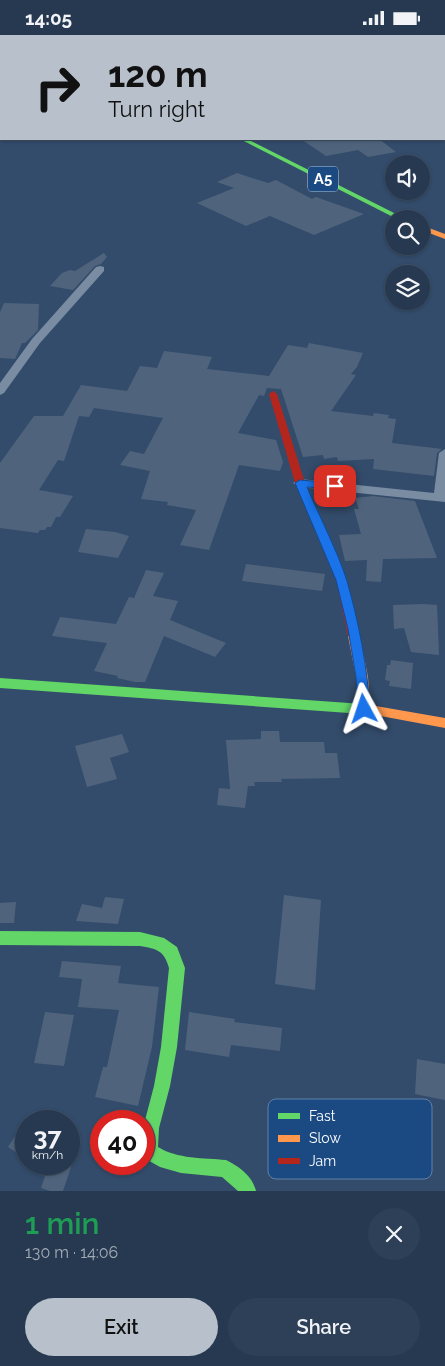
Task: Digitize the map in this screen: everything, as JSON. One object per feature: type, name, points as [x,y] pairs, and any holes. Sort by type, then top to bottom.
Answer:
[{"type":"street","name":"A5","points":[[246,140],[385,210]]},
{"type":"street","points":[[430,231],[445,237]]},
{"type":"street","points":[[0,391],[36,341],[100,269]]},
{"type":"street","points":[[273,394],[300,483],[341,580],[362,677],[364,709]]},
{"type":"street","points":[[300,483],[442,497],[445,453]]},
{"type":"street","points":[[0,683],[364,709],[445,723]]},
{"type":"street","points":[[0,938],[140,939],[159,943],[172,953],[177,968],[169,1047],[162,1086],[151,1128],[149,1151],[160,1158],[181,1163],[226,1169],[246,1186],[247,1191]]},
{"type":"building","points":[[302,140],[380,140],[396,152],[368,157],[358,150],[326,156]]},
{"type":"building","points":[[237,173],[268,183],[276,180],[312,199],[316,197],[364,214],[314,235],[270,216],[246,226],[197,203],[234,188],[217,182]]},
{"type":"building","points":[[104,253],[107,257],[101,264],[95,266],[73,290],[50,286],[62,273],[70,270],[75,271]]},
{"type":"building","points":[[4,303],[39,304],[38,330],[25,343],[22,343],[15,359],[0,358],[0,312]]},
{"type":"building","points":[[309,343],[363,353],[357,367],[351,374],[356,375],[331,411],[373,416],[374,413],[389,415],[388,418],[396,419],[392,443],[442,449],[437,453],[434,476],[373,469],[374,459],[338,461],[337,457],[324,459],[323,455],[303,457],[281,389],[267,388],[264,396],[259,395],[238,433],[276,440],[283,462],[280,471],[239,465],[209,550],[180,545],[196,510],[167,505],[168,502],[141,499],[150,471],[120,465],[130,451],[144,454],[163,418],[94,408],[89,417],[79,416],[64,461],[58,460],[39,490],[73,496],[60,517],[56,517],[51,527],[40,530],[38,533],[0,528],[0,463],[34,416],[63,416],[81,385],[127,391],[140,366],[157,368],[164,351],[212,357],[207,369],[269,376],[288,345],[307,348]]},
{"type":"building","points":[[373,496],[415,501],[437,558],[383,559],[381,582],[366,581],[367,560],[345,561],[339,535],[361,534],[354,509],[359,509],[355,498]]},
{"type":"building","points":[[86,529],[115,532],[129,536],[118,558],[78,552]]},
{"type":"building","points":[[246,564],[325,574],[322,591],[242,581]]},
{"type":"building","points":[[146,570],[164,573],[153,596],[178,601],[170,620],[226,643],[215,657],[164,636],[145,682],[135,682],[94,671],[107,643],[52,636],[60,617],[116,624],[129,597],[134,598]]},
{"type":"building","points":[[393,605],[437,605],[439,655],[411,652],[404,628],[394,629]]},
{"type":"building","points":[[391,660],[413,663],[411,689],[389,686],[390,681],[385,680],[387,665],[390,665]]},
{"type":"building","points":[[261,731],[279,731],[280,742],[324,742],[325,753],[337,753],[340,778],[281,779],[282,782],[254,782],[255,786],[248,786],[245,808],[217,805],[219,788],[230,789],[226,740],[261,739]]},
{"type":"building","points":[[122,734],[129,752],[110,758],[117,779],[87,787],[75,746]]},
{"type":"building","points":[[284,895],[321,900],[315,990],[275,984]]},
{"type":"building","points":[[105,897],[124,899],[118,924],[76,921],[82,904],[102,908]]},
{"type":"building","points":[[16,902],[14,923],[0,923],[0,903]]},
{"type":"building","points":[[62,961],[121,966],[118,983],[159,987],[152,1047],[138,1106],[95,1097],[103,1067],[107,1067],[119,1010],[78,1007],[82,979],[59,977]]},
{"type":"building","points":[[45,1012],[74,1015],[64,1066],[34,1063]]},
{"type":"building","points":[[189,1012],[235,1019],[234,1022],[282,1028],[280,1051],[231,1045],[229,1057],[185,1050]]},
{"type":"building","points":[[417,1059],[445,1064],[445,1100],[415,1094]]},
{"type":"building","points":[[15,1136],[15,1152],[8,1147]]},
{"type":"building","points":[[45,1175],[68,1175],[63,1191],[50,1191],[41,1188]]},
{"type":"traffic: fast","points":[[245,140],[385,210]]},
{"type":"traffic: fast","points":[[0,683],[363,709]]},
{"type":"traffic: fast","points":[[0,938],[140,939],[159,943],[172,952],[177,968],[169,1047],[162,1086],[151,1128],[149,1151],[160,1158],[181,1164],[226,1169],[246,1186],[247,1191]]},
{"type":"traffic: slow","points":[[430,231],[445,237]]},
{"type":"traffic: slow","points":[[354,636],[362,677],[364,709]]},
{"type":"traffic: slow","points":[[363,709],[445,723]]},
{"type":"traffic: jam","points":[[273,394],[300,483],[341,580],[354,636]]},
{"type":"route","points":[[335,486],[300,483],[341,580],[362,677],[364,709]]}]
